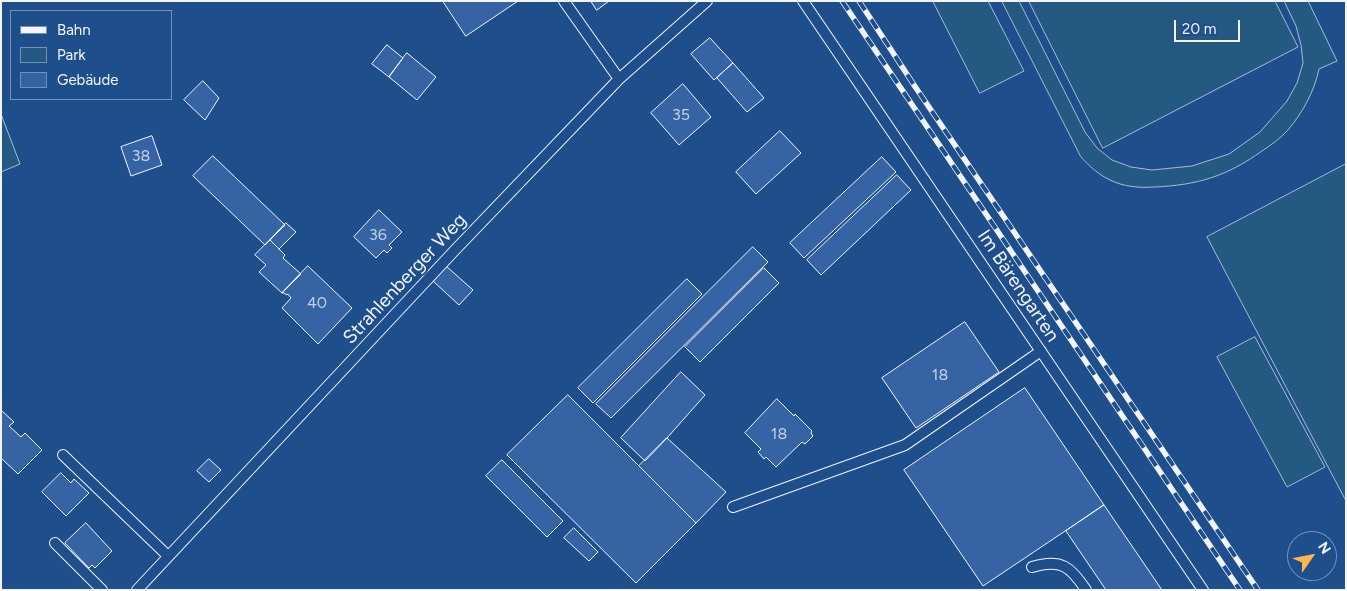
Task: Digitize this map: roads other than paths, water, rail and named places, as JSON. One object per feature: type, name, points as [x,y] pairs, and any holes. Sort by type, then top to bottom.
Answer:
[{"type":"lane","points":[[564,1],[620,79]]},
{"type":"lane","name":"Strahlenberger Weg","points":[[137,590],[455,250],[620,79],[708,1]]},
{"type":"lane","name":"Im Bärengarten","points":[[804,1],[1203,590]]},
{"type":"lane","points":[[733,507],[905,445],[1041,351]]},
{"type":"lane","points":[[63,455],[168,556]]},
{"type":"lane","points":[[56,543],[102,590]]},
{"type":"lane","points":[[1032,567],[1043,563],[1066,566],[1076,574],[1086,590]]},
{"type":"railway","points":[[842,1],[1240,590]]},
{"type":"railway","points":[[859,1],[916,88],[1258,590]]}]
